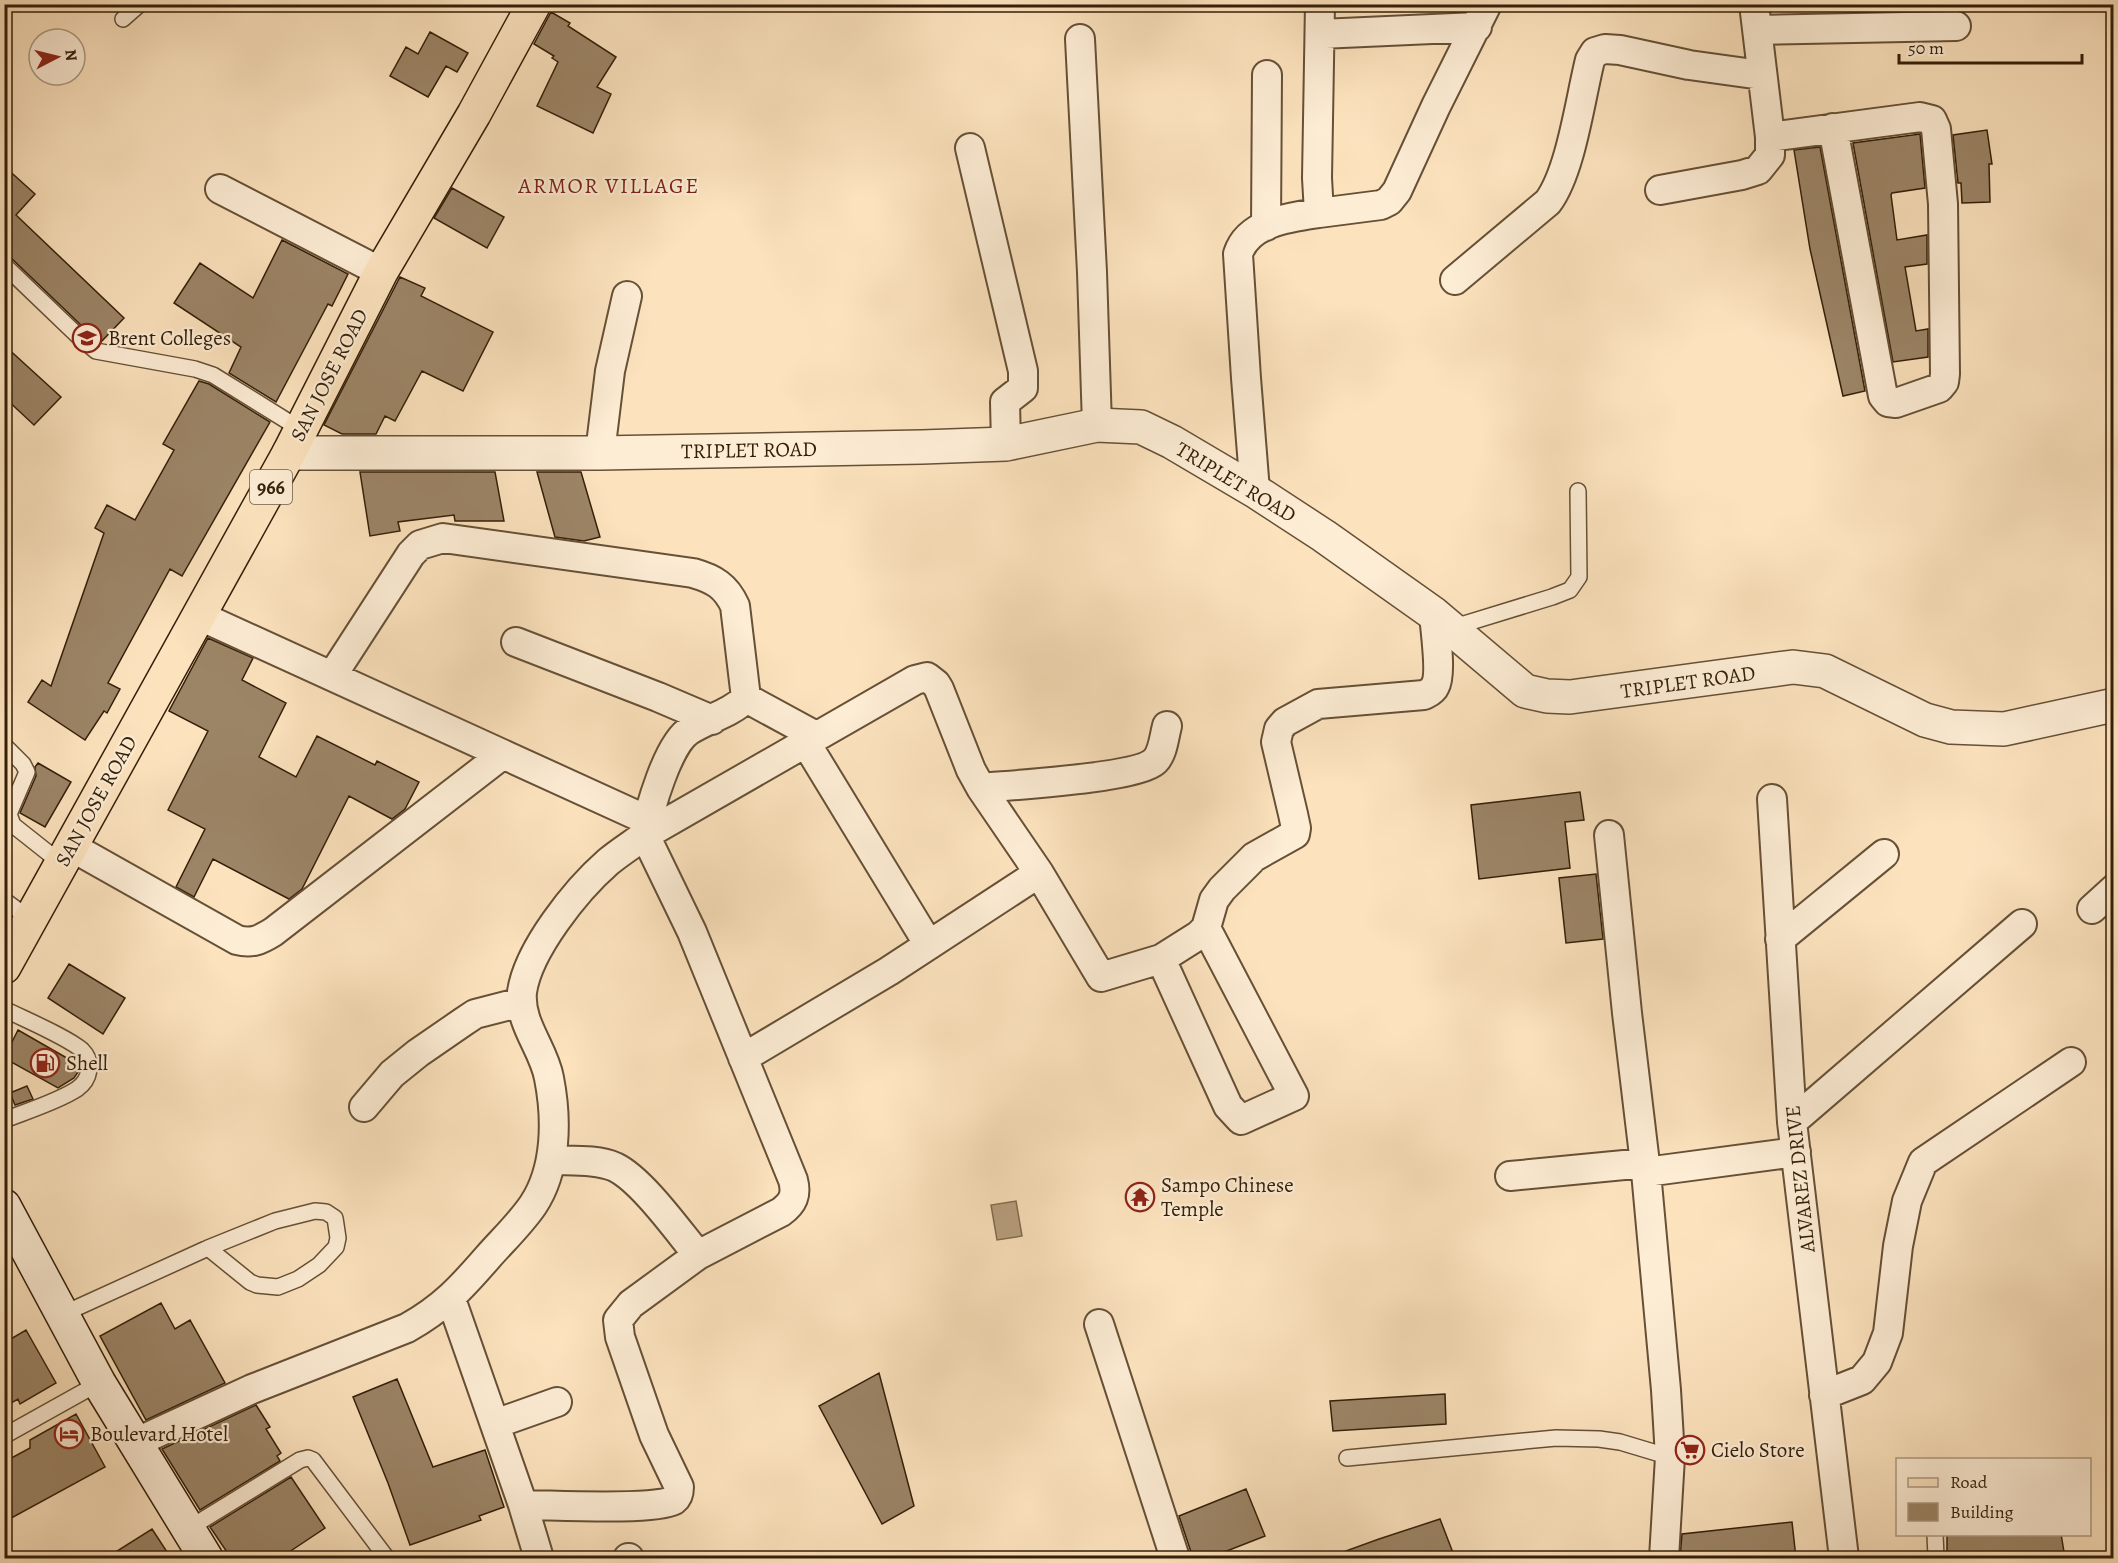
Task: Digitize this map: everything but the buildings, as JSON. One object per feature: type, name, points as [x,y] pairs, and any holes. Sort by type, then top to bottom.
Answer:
[{"type":"main road","name":"SAN JOSE ROAD","points":[[4,967],[295,441],[381,272],[474,114],[534,4]]},
{"type":"street","points":[[1319,213],[1317,178],[1320,4]]},
{"type":"street","points":[[1660,190],[1742,176],[1758,170],[1770,155],[1770,137],[1753,12],[1956,26]]},
{"type":"street","points":[[1320,34],[1482,16]]},
{"type":"street","points":[[1255,491],[1238,254],[1244,241],[1266,226],[1291,217],[1381,205],[1389,201],[1397,191],[1436,106],[1482,16]]},
{"type":"street","points":[[1080,39],[1097,425]]},
{"type":"street","points":[[1455,280],[1548,202],[1555,193],[1569,153],[1590,60],[1595,52],[1605,49],[1620,50],[1761,75]]},
{"type":"street","points":[[1266,226],[1267,75]]},
{"type":"street","points":[[1770,137],[1833,128],[1920,117],[1932,120],[1936,129],[1943,204],[1944,382],[1939,388],[1896,404],[1888,402],[1883,396],[1833,128]]},
{"type":"street","points":[[970,148],[1023,371],[1023,388],[1005,402],[1006,444]]},
{"type":"street","points":[[219,189],[381,272]]},
{"type":"street","points":[[600,453],[610,371],[627,296]]},
{"type":"street","name":"TRIPLET ROAD","points":[[295,441],[600,453],[910,448],[1006,444],[1097,425],[1141,427],[1172,442],[1255,491],[1323,536],[1442,621],[1525,691],[1547,696],[1570,697],[1793,668],[1825,671],[1925,720],[1951,727],[2004,729],[2113,707]]},
{"type":"street","points":[[332,676],[411,554],[420,545],[443,538],[709,577],[722,585],[730,594],[735,606],[746,698]]},
{"type":"street","points":[[200,616],[502,755],[646,827],[692,932],[793,1180],[796,1189],[790,1205],[781,1212],[698,1255],[631,1304],[618,1320],[624,1348],[654,1435],[679,1487],[679,1494],[674,1500],[648,1506],[523,1505]]},
{"type":"street","points":[[135,1443],[252,1389],[408,1328],[431,1315],[451,1299],[533,1205],[551,1160],[554,1116],[548,1072],[529,1029],[522,1002],[526,974],[547,933],[598,872],[646,827],[811,740],[915,680],[927,677],[939,689],[971,770],[981,788],[1038,873],[1101,977],[1161,959],[1199,935],[1206,928],[1210,909],[1222,888],[1254,857],[1295,834],[1296,828],[1276,742],[1279,729],[1284,722],[1318,704],[1424,695],[1430,692],[1436,685],[1442,621]]},
{"type":"street","points":[[516,642],[712,720]]},
{"type":"street","points":[[646,827],[668,758],[676,744],[690,730],[737,706],[746,698]]},
{"type":"street","points":[[746,698],[811,740],[929,945]]},
{"type":"street","points":[[981,788],[1114,775],[1142,769],[1153,764],[1159,757],[1167,726]]},
{"type":"street","points":[[66,854],[237,940],[247,943],[256,942],[273,932],[502,755]]},
{"type":"street","name":"ALVAREZ DRIVE","points":[[1772,799],[1792,1122],[1844,1558]]},
{"type":"street","points":[[1609,835],[1646,1168],[1670,1457],[1664,1558]]},
{"type":"street","points":[[1780,939],[1884,854]]},
{"type":"street","points":[[742,1058],[889,971],[1038,873]]},
{"type":"street","points":[[2092,909],[2114,889]]},
{"type":"street","points":[[1792,1122],[2022,924]]},
{"type":"street","points":[[1161,959],[1228,1107],[1241,1119],[1294,1096],[1206,928]]},
{"type":"street","points":[[364,1107],[392,1074],[475,1014],[522,1002]]},
{"type":"street","points":[[1824,1395],[1862,1380],[1877,1362],[1888,1333],[1898,1246],[1907,1201],[1923,1162],[2071,1062]]},
{"type":"street","points":[[1510,1176],[1646,1168],[1796,1152]]},
{"type":"street","points":[[551,1160],[595,1162],[614,1166],[632,1178],[698,1255]]},
{"type":"street","points":[[9,1224],[63,1314],[99,1383],[206,1558]]},
{"type":"street","points":[[451,1299],[523,1505],[539,1558]]},
{"type":"street","points":[[1099,1324],[1175,1558]]},
{"type":"street","points":[[495,1424],[557,1402]]},
{"type":"lane","points":[[123,19],[140,4]]},
{"type":"lane","points":[[4,265],[96,351],[195,369],[213,375],[295,441]]},
{"type":"lane","points":[[1442,621],[1552,597],[1569,590],[1579,577],[1578,491]]},
{"type":"lane","points":[[4,745],[23,764],[27,772],[9,814],[10,820],[13,825],[66,854]]},
{"type":"lane","points":[[4,900],[31,920]]},
{"type":"lane","points":[[4,1009],[82,1051],[88,1059],[90,1070],[87,1079],[78,1089],[4,1120]]},
{"type":"lane","points":[[63,1314],[208,1248],[275,1221],[309,1211],[326,1212],[334,1218],[337,1227],[336,1247],[319,1265],[298,1279],[278,1287],[257,1286],[208,1248]]},
{"type":"lane","points":[[4,1436],[99,1383]]},
{"type":"lane","points":[[1347,1458],[1556,1438],[1620,1442],[1670,1457]]},
{"type":"lane","points":[[188,1530],[300,1460],[308,1458],[313,1460],[386,1557]]},
{"type":"lane","points":[[1935,1536],[1936,1558]]},
{"type":"shaded area","points":[[1016,1201],[1022,1236],[997,1240],[991,1205]]},
{"type":"place","name":"Brent Colleges","points":[[87,338]]},
{"type":"place","name":"Shell","points":[[45,1063]]},
{"type":"place","name":"Sampo Chinese Temple","points":[[1140,1197]]},
{"type":"place","name":"Boulevard Hotel","points":[[69,1434]]},
{"type":"place","name":"Cielo Store","points":[[1690,1450]]},
{"type":"district","name":"ARMOR VILLAGE","points":[[609,186]]}]
